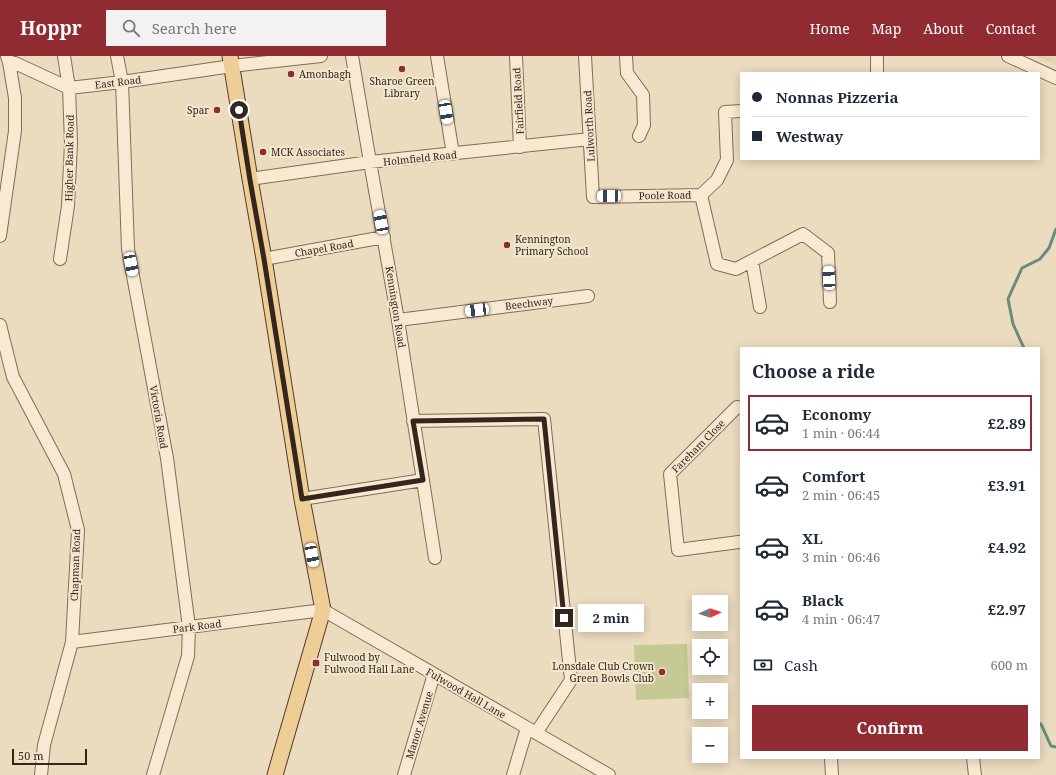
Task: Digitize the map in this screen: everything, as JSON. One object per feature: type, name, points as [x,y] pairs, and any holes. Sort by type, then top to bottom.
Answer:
[{"type":"main road","points":[[231,61],[302,499],[323,610],[276,775]]},
{"type":"street","name":"Higher Bank Road","points":[[60,259],[68,206],[71,143],[69,88],[64,56]]},
{"type":"street","name":"Victoria Road","points":[[117,56],[122,82],[128,249],[167,458],[189,627],[188,656],[153,775]]},
{"type":"street","name":"East Road","points":[[69,88],[122,82],[231,61],[321,56]]},
{"type":"street","name":"Kennington Road","points":[[352,56],[394,294],[434,558]]},
{"type":"street","points":[[437,56],[453,154]]},
{"type":"street","name":"Fairfield Road","points":[[516,56],[520,147]]},
{"type":"street","name":"Lulworth Road","points":[[585,56],[593,197]]},
{"type":"street","points":[[626,56],[627,73],[643,94],[644,125],[639,136]]},
{"type":"street","points":[[877,56],[878,72]]},
{"type":"street","points":[[1008,56],[1056,78]]},
{"type":"street","points":[[8,59],[69,88]]},
{"type":"street","points":[[0,236],[16,131],[16,98],[8,59]]},
{"type":"street","name":"Poole Road","points":[[593,197],[701,195],[717,180],[726,160],[725,112],[740,111]]},
{"type":"street","name":"Holmfield Road","points":[[250,180],[370,162],[590,139]]},
{"type":"street","points":[[701,195],[717,264],[736,269],[803,234],[828,253],[830,302]]},
{"type":"street","name":"Chapel Road","points":[[264,259],[384,237]]},
{"type":"street","points":[[752,261],[760,307]]},
{"type":"street","name":"Beechway","points":[[398,320],[588,296]]},
{"type":"street","name":"Chapman Road","points":[[0,325],[13,377],[64,474],[78,530],[72,642],[44,745],[41,775]]},
{"type":"street","name":"Fareham Close","points":[[740,408],[737,407],[670,474],[678,550],[740,542]]},
{"type":"street","points":[[413,421],[544,419],[571,680],[531,730],[513,775]]},
{"type":"street","points":[[302,499],[423,480]]},
{"type":"street","name":"Park Road","points":[[72,642],[323,610]]},
{"type":"street","name":"Fulwood Hall Lane","points":[[323,610],[609,775]]},
{"type":"street","name":"Manor Avenue","points":[[404,775],[434,674]]},
{"type":"street","points":[[831,759],[832,775]]},
{"type":"street","points":[[973,759],[975,775]]},
{"type":"shaded area","points":[[1035,56],[1056,56],[1056,65]]},
{"type":"green space","name":"Lonsdale Club Crown Green Bowls Club","points":[[687,644],[689,698],[636,700],[634,645]]},
{"type":"waterway","points":[[1024,347],[1013,324],[1008,299],[1022,268],[1040,259],[1049,248],[1056,229]]},
{"type":"waterway","points":[[1040,724],[1051,746],[1056,747]]},
{"type":"place","name":"Sharoe Green Library","points":[[402,69]]},
{"type":"place","name":"Amonbagh","points":[[291,74]]},
{"type":"place","name":"Spar","points":[[217,110]]},
{"type":"place","name":"MCK Associates","points":[[263,152]]},
{"type":"place","name":"Kennington Primary School","points":[[507,245]]},
{"type":"place","name":"Fulwood by Fulwood Hall Lane","points":[[316,663]]},
{"type":"place","name":"Lonsdale Club Crown Green Bowls Club","points":[[662,672]]},
{"type":"route","points":[[239,110],[302,499],[423,480],[413,421],[544,419],[564,618]]}]
